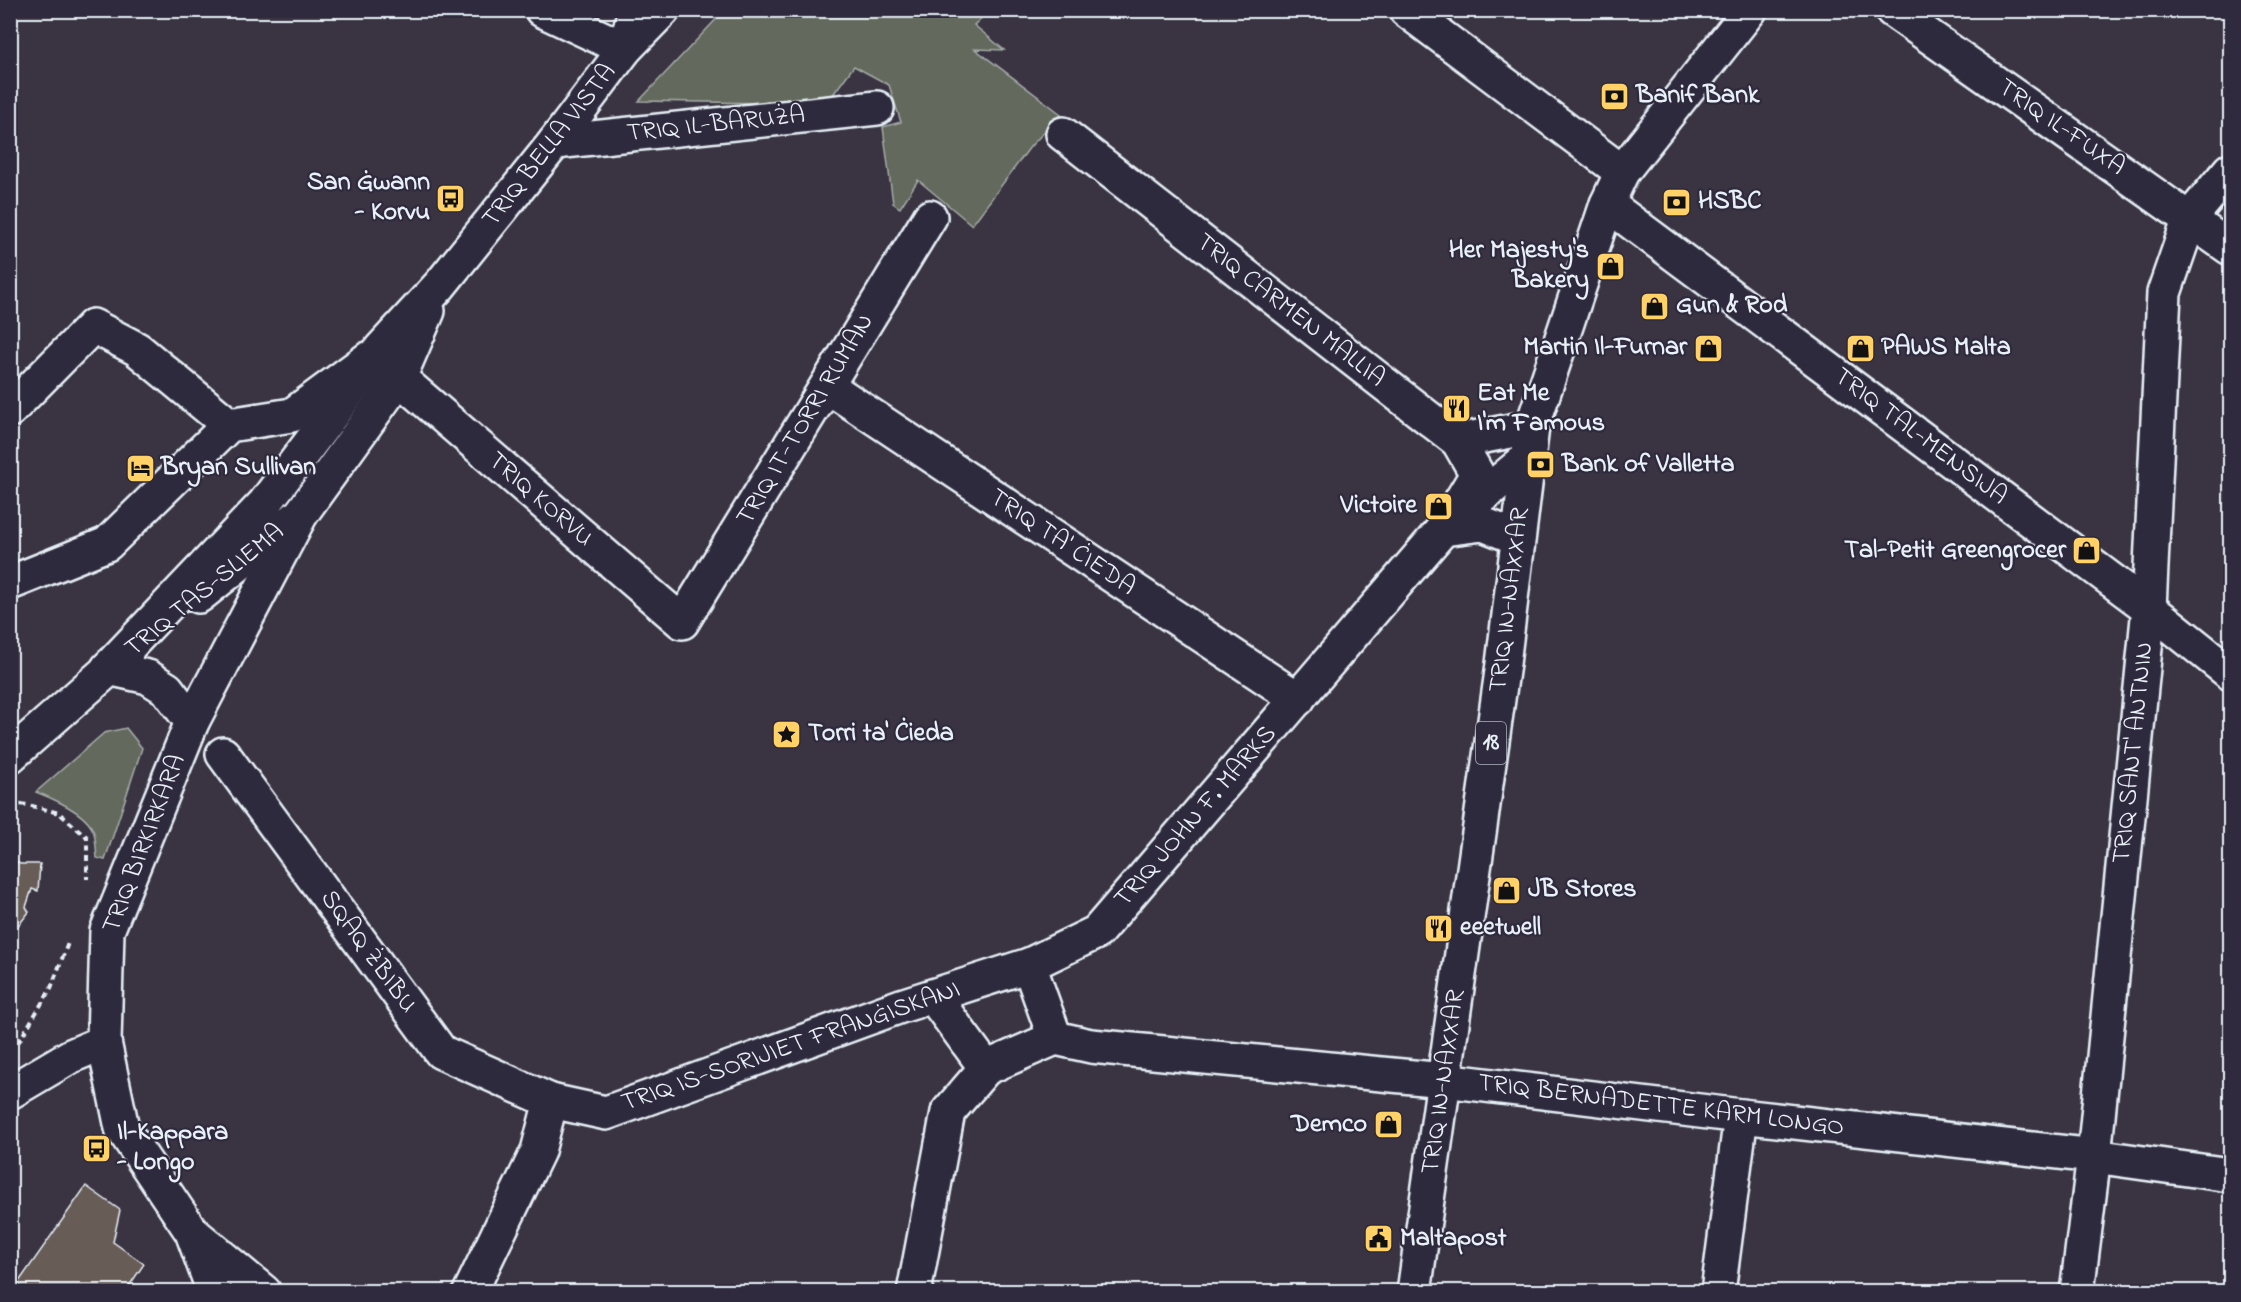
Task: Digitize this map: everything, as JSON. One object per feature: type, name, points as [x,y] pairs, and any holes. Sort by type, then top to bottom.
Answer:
[{"type":"street","points":[[542,10],[625,49],[634,10]]},
{"type":"street","name":"TRIQ BELLA VISTA","points":[[440,285],[555,142],[625,49],[663,10]]},
{"type":"street","points":[[1406,10],[1622,172]]},
{"type":"street","name":"TRIQ IN-NAXXAR","points":[[1414,1292],[1503,664],[1530,442],[1607,204],[1622,172],[1750,10]]},
{"type":"street","name":"TRIQ IL-FUXA","points":[[1892,10],[2230,248]]},
{"type":"street","name":"TRIQ IL-BARUŻA","points":[[555,142],[877,108]]},
{"type":"street","name":"TRIQ CARMEN MALLIA","points":[[1063,134],[1458,441]]},
{"type":"street","points":[[2190,218],[2230,170]]},
{"type":"street","name":"TRIQ TAL-MENSIJA","points":[[1607,204],[2149,608],[2230,673]]},
{"type":"street","name":"TRIQ IT-TORRI RUMAN","points":[[682,622],[930,217]]},
{"type":"street","name":"TRIQ SANT' ANTNIN","points":[[2077,1292],[2094,1156],[2149,608],[2164,293],[2190,218]]},
{"type":"street","name":"TRIQ TAS-SLIEMA","points":[[108,668],[265,503],[381,349],[440,285]]},
{"type":"street","name":"TRIQ BIRKIRKARA","points":[[214,1292],[192,1232],[122,1128],[104,1042],[107,931],[192,722],[302,514],[399,378],[440,285]]},
{"type":"street","points":[[10,410],[93,326],[137,349],[229,425]]},
{"type":"street","points":[[10,583],[107,544],[229,425],[292,415],[381,349]]},
{"type":"street","name":"TRIQ KORVU","points":[[399,378],[682,622]]},
{"type":"street","name":"TRIQ TA' ĊIEDA","points":[[827,386],[1298,699]]},
{"type":"street","points":[[1458,441],[1530,442]]},
{"type":"street","name":"TRIQ JOHN F. MARKS","points":[[1443,529],[1478,474],[1458,441]]},
{"type":"street","name":"TRIQ JOHN F. MARKS","points":[[1029,965],[1097,932],[1443,529],[1530,442]]},
{"type":"street","name":"TRIQ TAS-SLIEMA","points":[[10,756],[108,668],[302,514]]},
{"type":"street","points":[[1443,529],[1483,524],[1518,538]]},
{"type":"street","name":"TRIQ BIRKIRKARA","points":[[108,668],[148,677],[167,689],[192,722]]},
{"type":"street","name":"SQAQ ŻBIBU","points":[[223,754],[441,1052],[551,1101]]},
{"type":"street","points":[[914,1292],[948,1112],[986,1068],[1055,1038],[1029,965]]},
{"type":"street","name":"TRIQ IS-SORIJIET FRANĠISKANI","points":[[551,1101],[606,1113],[890,1010],[1029,965]]},
{"type":"street","points":[[933,996],[986,1068]]},
{"type":"street","name":"TRIQ BERNADETTE KARM LONGO","points":[[1055,1038],[1090,1046],[1444,1080],[2094,1156],[2230,1175]]},
{"type":"street","points":[[10,1092],[71,1056],[104,1042]]},
{"type":"street","points":[[470,1292],[538,1151],[551,1101]]},
{"type":"street","points":[[1718,1292],[1741,1116]]},
{"type":"street","name":"TRIQ BIRKIRKARA","points":[[192,1232],[264,1292]]},
{"type":"path","points":[[10,803],[59,813],[87,837],[87,882]]},
{"type":"path","points":[[16,1046],[51,988],[71,936]]},
{"type":"green space","points":[[990,10],[974,25],[1004,50],[975,49],[1061,114],[1030,147],[972,225],[918,180],[900,208],[893,203],[883,127],[901,122],[889,85],[854,66],[826,104],[639,101],[724,11]]},
{"type":"green space","points":[[126,728],[142,748],[105,860],[97,858],[94,833],[85,819],[70,808],[36,792],[104,733]]},
{"type":"building","points":[[10,857],[20,864],[40,864],[38,891],[32,889],[26,907],[29,912],[10,936]]},
{"type":"building","points":[[86,1186],[120,1210],[113,1242],[144,1264],[125,1292],[23,1292],[18,1283]]},
{"type":"place","name":"Banif Bank","points":[[1615,96]]},
{"type":"place","name":"San Ġwann - Korvu","points":[[451,198]]},
{"type":"place","name":"HSBC","points":[[1677,202]]},
{"type":"place","name":"Her Majesty's Bakery","points":[[1610,266]]},
{"type":"place","name":"Gun & Rod","points":[[1655,306]]},
{"type":"place","name":"Martin Il-Furnar","points":[[1708,348]]},
{"type":"place","name":"PAWS Malta","points":[[1860,348]]},
{"type":"place","name":"Eat Me I'm Famous","points":[[1456,409]]},
{"type":"place","name":"Bank of Valletta","points":[[1541,465]]},
{"type":"place","name":"Bryan Sullivan","points":[[140,468]]},
{"type":"place","name":"Victoire","points":[[1438,506]]},
{"type":"place","name":"Tal-Petit Greengrocer","points":[[2087,551]]},
{"type":"place","name":"Torri ta' Ċieda","points":[[787,734]]},
{"type":"place","name":"JB Stores","points":[[1507,890]]},
{"type":"place","name":"eeetwell","points":[[1439,928]]},
{"type":"place","name":"Demco","points":[[1388,1125]]},
{"type":"place","name":"Il-Kappara - Longo","points":[[96,1148]]},
{"type":"place","name":"Maltapost","points":[[1379,1239]]}]
